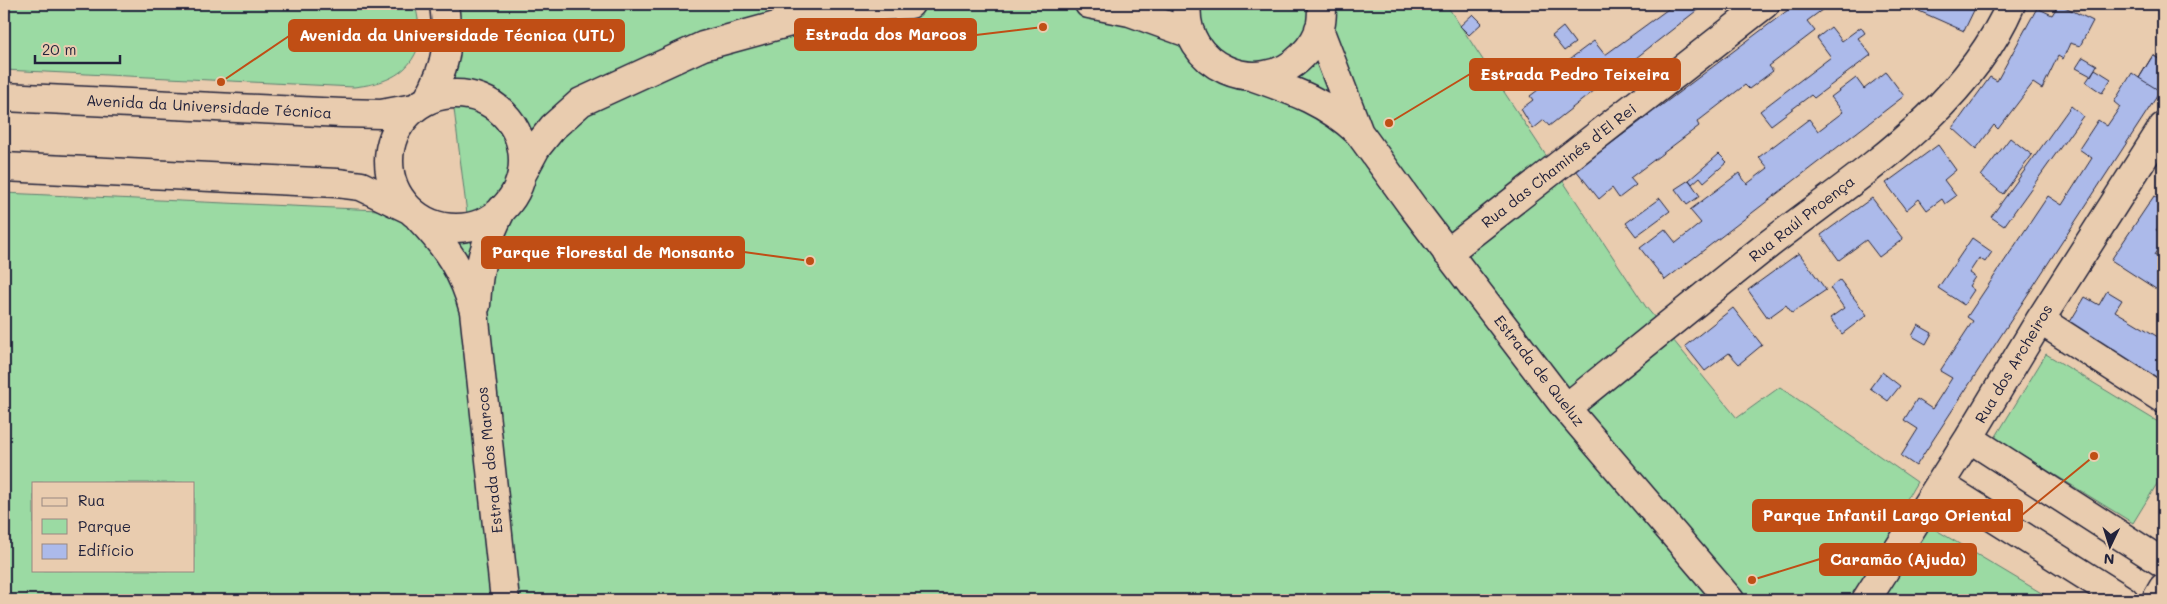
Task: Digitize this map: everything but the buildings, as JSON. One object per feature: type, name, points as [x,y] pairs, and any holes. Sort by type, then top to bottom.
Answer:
[{"type":"street","points":[[413,212],[396,190],[389,169],[390,146],[399,125],[421,104],[441,75],[447,48],[444,4]]},
{"type":"street","points":[[4,167],[337,183],[361,186],[433,223],[450,227],[468,226],[481,223],[502,209],[517,188],[536,148],[547,134],[581,102],[703,46],[838,9],[910,4]]},
{"type":"street","points":[[1089,4],[1130,12],[1191,34]]},
{"type":"street","points":[[1187,4],[1186,13],[1191,34]]},
{"type":"street","points":[[1254,77],[1276,73],[1295,64],[1310,48],[1321,18],[1343,4]]},
{"type":"street","name":"Rua das Chaminés d'El Rei","points":[[1447,253],[1765,4]]},
{"type":"street","name":"Rua Raúl Proença","points":[[1566,408],[1920,126],[1970,72],[2002,25],[2010,4]]},
{"type":"street","name":"Estrada de Queluz","points":[[1321,18],[1359,133]]},
{"type":"street","name":"Estrada de Queluz","points":[[1191,34],[1201,51],[1216,65],[1234,74],[1254,77],[1304,94],[1342,118],[1359,133],[1447,253],[1566,408],[1730,600]]},
{"type":"street","points":[[421,104],[449,94],[470,95],[489,102],[506,115],[517,133],[523,153],[522,174]]},
{"type":"street","name":"Avenida da Universidade Técnica","points":[[4,97],[381,114],[421,104]]},
{"type":"street","name":"Rua dos Archeiros","points":[[1866,600],[1969,438],[2040,320],[2163,127]]},
{"type":"street","name":"Estrada dos Marcos","points":[[475,320],[479,268],[488,238],[502,209]]},
{"type":"street","name":"Estrada dos Marcos","points":[[413,212],[450,254],[471,298],[475,320],[505,600]]},
{"type":"street","points":[[2040,320],[2163,398]]},
{"type":"street","points":[[1969,438],[2163,563]]},
{"type":"street","points":[[1940,484],[2124,600]]},
{"type":"street","points":[[2156,600],[2163,588]]},
{"type":"green space","points":[[4,4],[415,4],[419,39],[417,50],[412,59],[399,73],[373,84],[354,87],[4,70]]},
{"type":"green space","points":[[441,4],[1446,4],[1646,307],[1737,418],[1780,387],[1917,482],[1901,509],[2053,600],[4,600],[4,193],[467,214]]},
{"type":"green space","points":[[2046,354],[2163,425],[2163,474],[2133,523],[1995,438]]},
{"type":"place","name":"Estrada dos Marcos","points":[[1043,27]]},
{"type":"place","name":"Avenida da Universidade Técnica (UTL)","points":[[221,82]]},
{"type":"place","name":"Estrada Pedro Teixeira","points":[[1389,123]]},
{"type":"place","name":"Parque Florestal de Monsanto","points":[[810,261]]},
{"type":"place","name":"Parque Infantil Largo Oriental","points":[[2094,456]]},
{"type":"place","name":"Caramão (Ajuda)","points":[[1752,580]]}]
